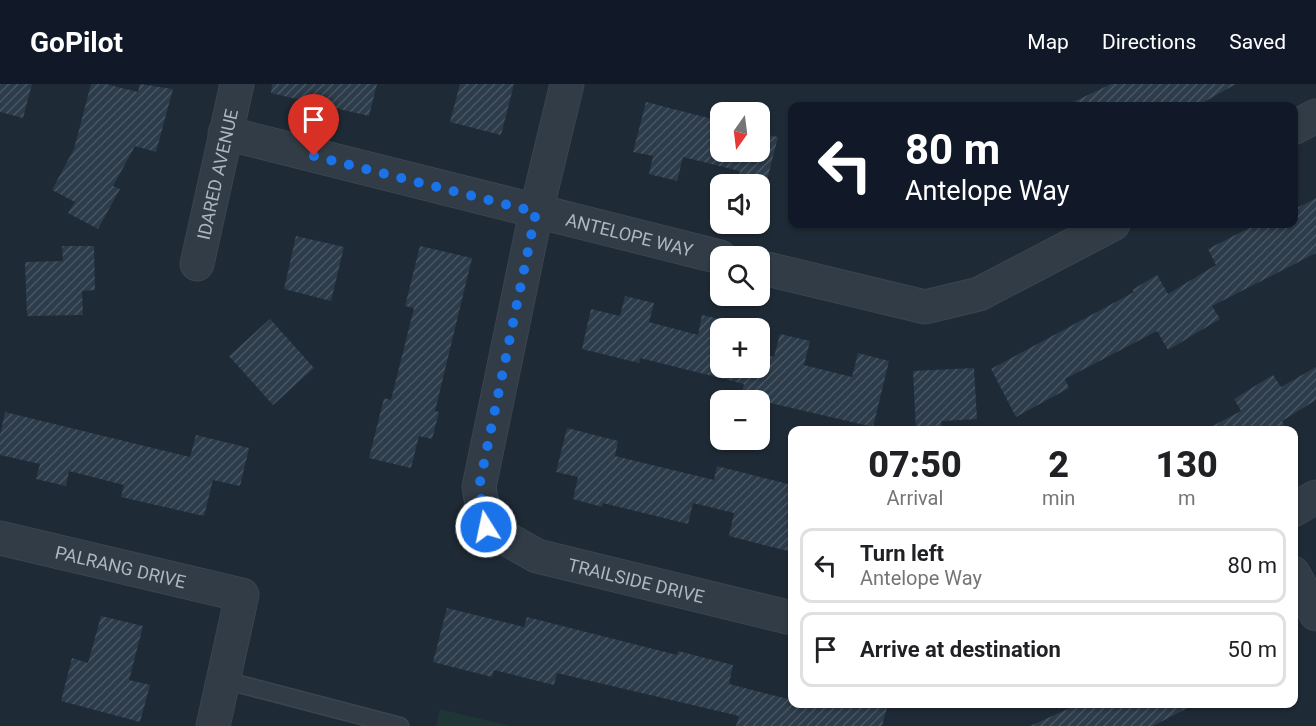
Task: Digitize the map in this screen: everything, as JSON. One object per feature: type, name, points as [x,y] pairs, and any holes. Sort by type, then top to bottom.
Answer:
[{"type":"street","name":"IDARED AVENUE","points":[[197,264],[237,84]]},
{"type":"street","points":[[536,212],[567,84]]},
{"type":"street","points":[[1298,125],[1316,116]]},
{"type":"street","name":"ANTELOPE WAY","points":[[225,133],[710,255]]},
{"type":"street","name":"TRAILSIDE DRIVE","points":[[536,212],[479,487],[486,527],[537,556],[788,617]]},
{"type":"street","points":[[770,270],[925,307],[979,294],[1105,228]]},
{"type":"street","points":[[1298,507],[1316,497]]},
{"type":"street","name":"PALRANG DRIVE","points":[[0,538],[242,595],[224,680]]},
{"type":"street","points":[[1298,582],[1316,614]]},
{"type":"street","points":[[213,726],[224,680]]},
{"type":"lane","points":[[224,680],[400,726]]},
{"type":"green space","points":[[440,709],[510,726],[436,726]]},
{"type":"building","points":[[0,84],[32,84],[23,118],[0,112]]},
{"type":"building","points":[[91,84],[106,84],[138,92],[140,84],[173,89],[156,152],[135,146],[113,186],[120,189],[98,229],[68,213],[75,202],[52,190],[74,149]]},
{"type":"building","points":[[272,84],[377,84],[369,116],[271,93]]},
{"type":"building","points":[[460,84],[514,84],[501,135],[450,122]]},
{"type":"building","points":[[1111,84],[1236,84],[1204,102],[1073,102]]},
{"type":"building","points":[[646,102],[710,118],[710,162],[770,162],[770,135],[778,137],[769,174],[739,174],[740,171],[683,157],[677,181],[649,174],[653,156],[633,152]]},
{"type":"building","points":[[1316,198],[1316,253],[1212,306],[1220,319],[1168,350],[1157,331],[1065,379],[1069,388],[1016,417],[991,369],[1134,292],[1132,290],[1157,275],[1168,294],[1216,265],[1208,249],[1249,228],[1298,228],[1298,207]]},
{"type":"building","points":[[296,236],[344,247],[331,301],[284,289]]},
{"type":"building","points":[[62,246],[94,246],[95,290],[82,291],[83,315],[27,316],[25,262],[63,261]]},
{"type":"building","points":[[420,246],[472,258],[435,411],[439,412],[432,439],[419,436],[411,468],[369,458],[384,398],[391,400],[414,308],[405,306]]},
{"type":"building","points":[[625,296],[654,303],[649,322],[698,335],[702,315],[715,318],[710,318],[710,376],[640,358],[639,363],[582,349],[591,309],[620,316]]},
{"type":"building","points":[[270,319],[314,368],[273,405],[229,356]]},
{"type":"building","points":[[780,334],[810,341],[804,365],[852,377],[858,353],[889,361],[873,426],[770,403],[770,390],[742,390],[744,384],[720,378],[770,378],[770,356],[774,357]]},
{"type":"building","points":[[1316,367],[1316,400],[1282,421],[1285,426],[1213,426],[1241,411],[1234,399],[1273,375],[1281,387]]},
{"type":"building","points":[[974,368],[977,419],[941,421],[942,426],[916,426],[913,371]]},
{"type":"building","points":[[5,412],[190,457],[196,435],[249,448],[240,486],[213,480],[204,516],[121,497],[124,485],[69,471],[66,486],[36,479],[40,464],[0,455],[0,435]]},
{"type":"building","points":[[567,428],[618,441],[615,456],[714,480],[717,466],[788,484],[788,551],[729,536],[734,513],[693,503],[688,524],[603,503],[602,507],[573,499],[578,477],[556,472]]},
{"type":"building","points":[[447,608],[524,627],[527,617],[677,655],[678,651],[733,665],[729,684],[788,699],[788,708],[887,708],[882,726],[736,726],[739,716],[557,673],[554,685],[494,670],[492,677],[433,662]]},
{"type":"building","points":[[101,616],[143,626],[129,680],[150,685],[140,722],[61,701],[72,658],[88,663]]},
{"type":"building","points":[[1070,708],[1187,708],[1153,726],[1030,726]]},
{"type":"route","points":[[314,156],[536,212],[479,487],[486,527]]}]
